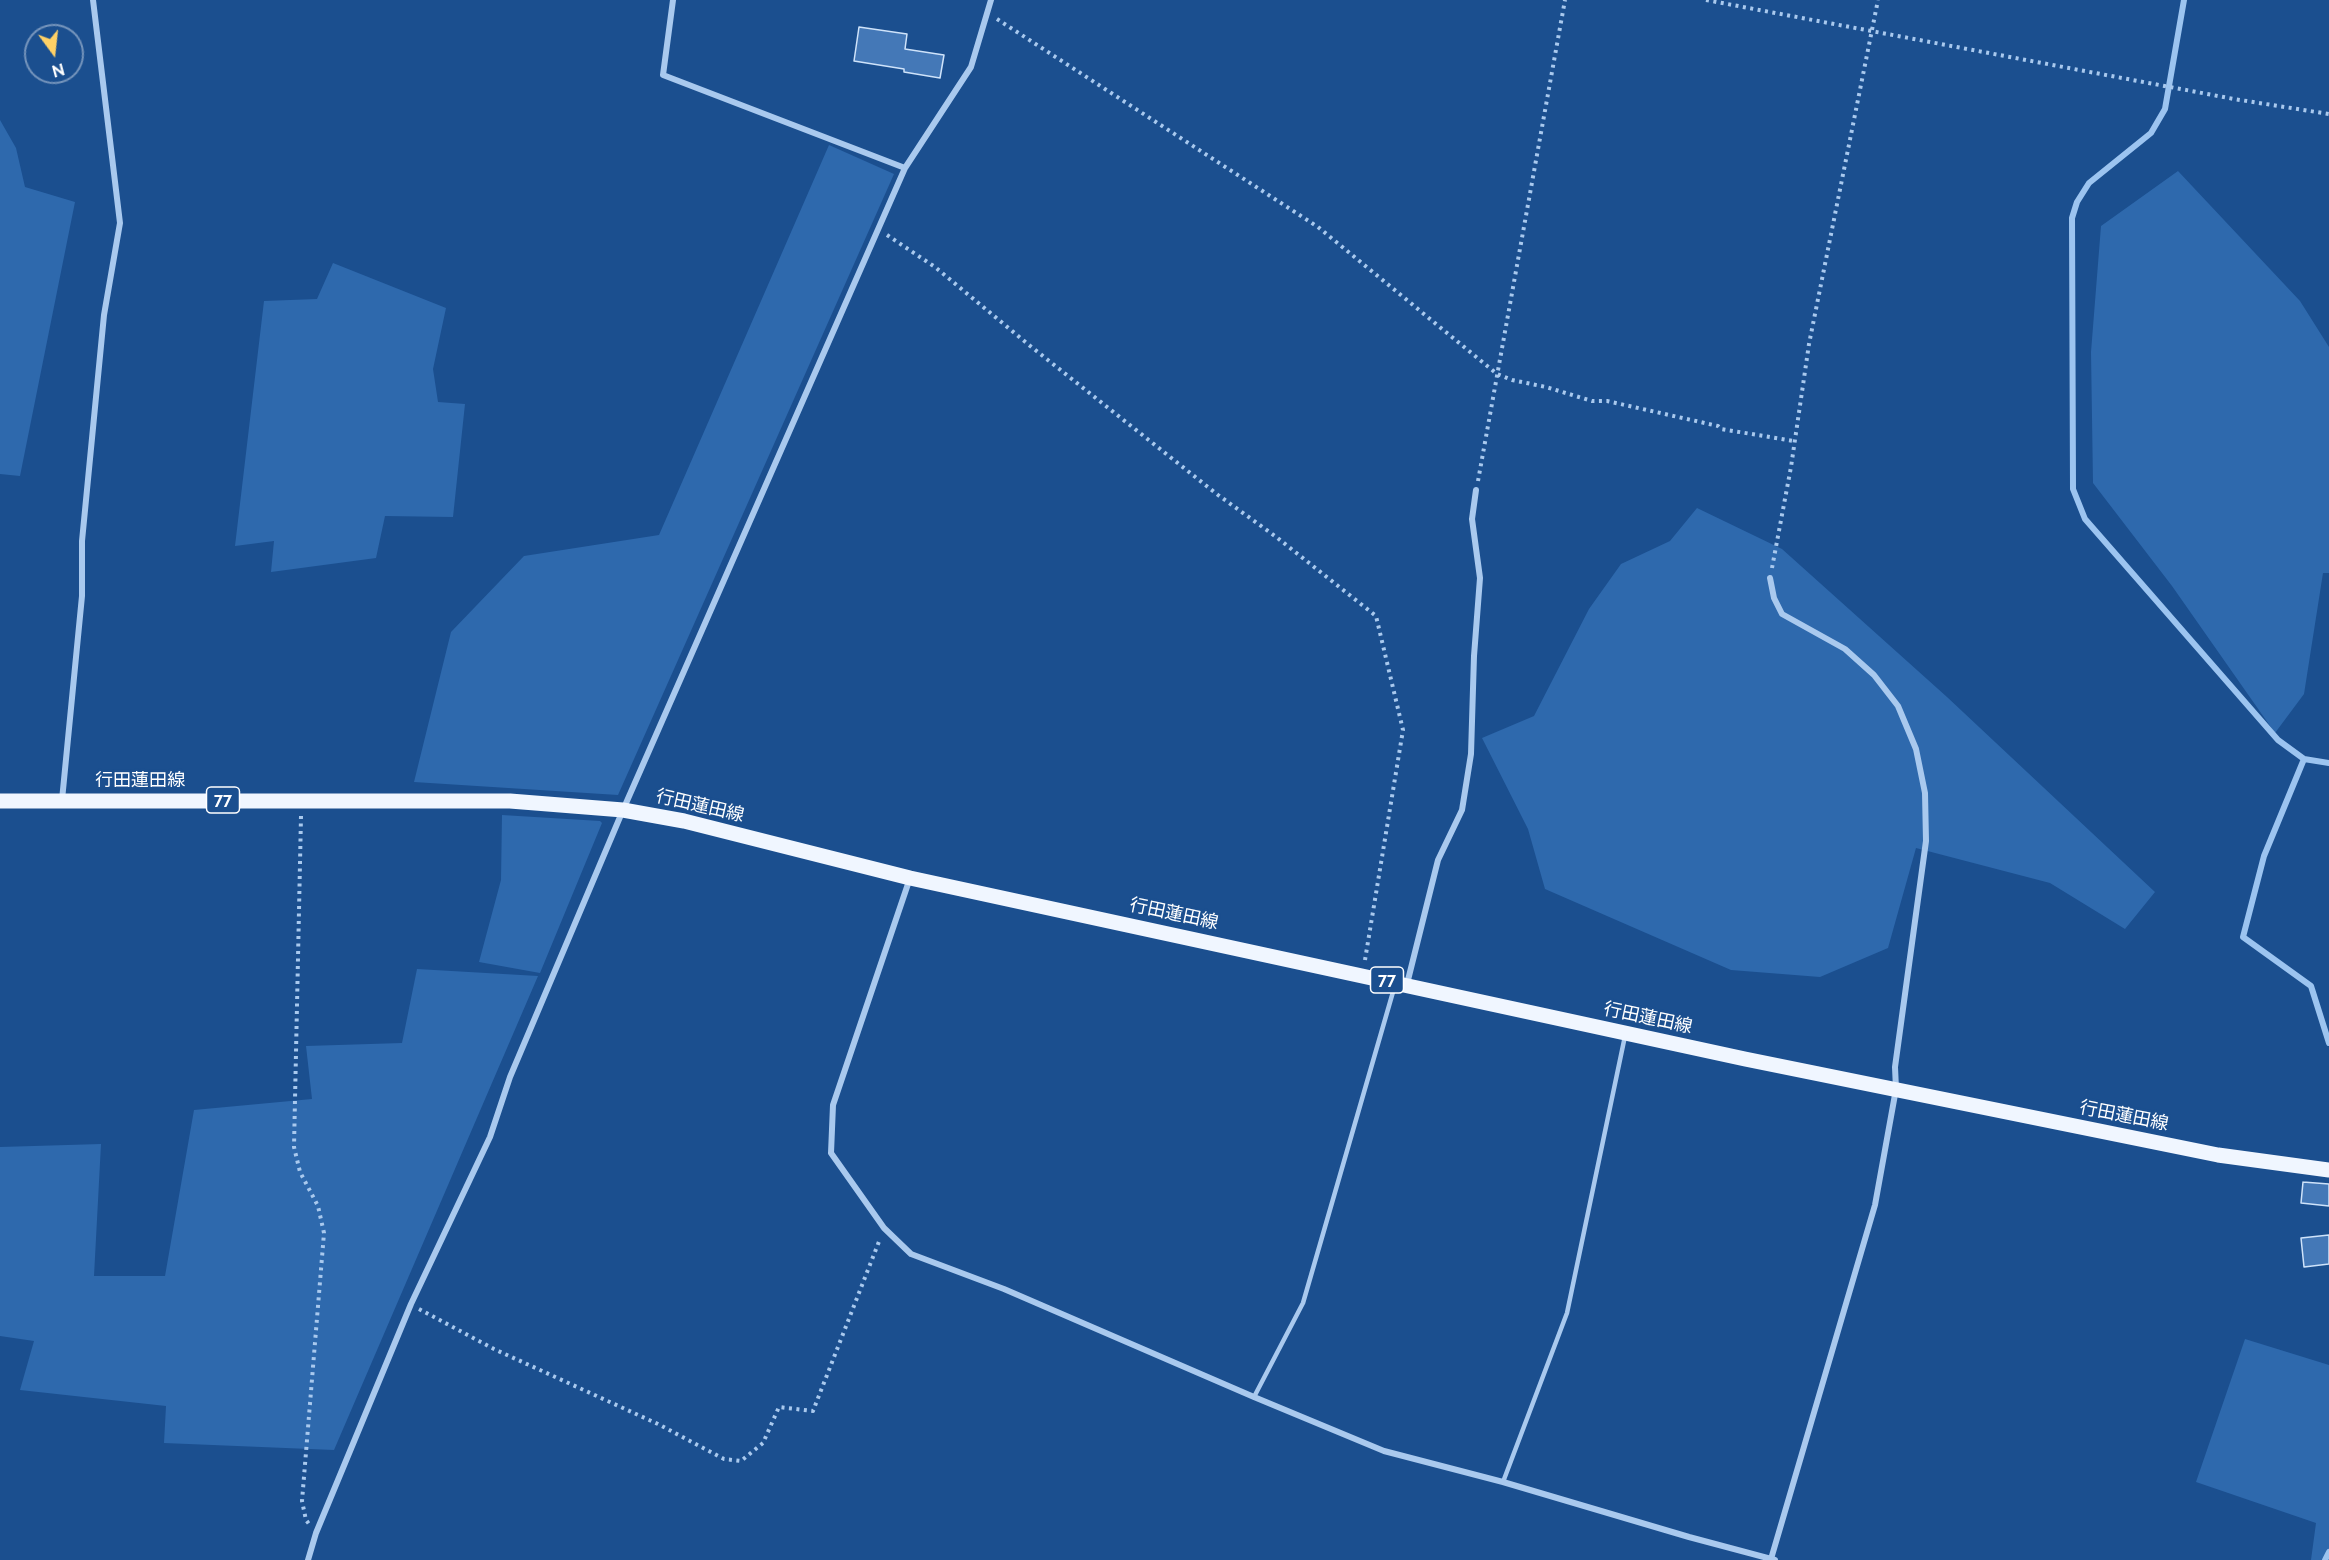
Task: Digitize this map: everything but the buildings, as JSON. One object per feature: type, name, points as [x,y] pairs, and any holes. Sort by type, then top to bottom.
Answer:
[{"type":"main road","name":"行田蓮田線","points":[[0,801],[510,801],[623,810],[684,821],[910,878],[1625,1033],[2218,1155],[2329,1170]]},
{"type":"street","points":[[62,800],[82,596],[82,541],[104,315],[120,223],[93,0]]},
{"type":"street","points":[[673,0],[663,75],[905,168]]},
{"type":"street","points":[[308,1560],[316,1533],[411,1304],[490,1137],[510,1077],[623,810],[905,168],[971,67],[991,0]]},
{"type":"street","points":[[1401,983],[1438,860],[1462,810],[1471,754],[1474,656],[1480,578],[1472,519],[1476,490]]},
{"type":"street","points":[[910,878],[833,1105],[831,1153],[884,1228],[911,1254],[1004,1289],[1254,1397],[1384,1450],[1773,1560],[1875,1205],[1896,1089],[1895,1067],[1926,842],[1925,792],[1916,749],[1898,706],[1874,675],[1845,649],[1782,615],[1774,598],[1770,578]]},
{"type":"lane","points":[[1254,1397],[1303,1303],[1401,983]]},
{"type":"lane","points":[[1503,1482],[1567,1314],[1625,1033]]},
{"type":"path","points":[[1476,490],[1565,0]]},
{"type":"path","points":[[1706,0],[2234,99],[2329,114]]},
{"type":"path","points":[[1770,578],[1809,344],[1878,0]]},
{"type":"path","points":[[988,13],[1318,227],[1497,374],[1592,401],[1606,401],[1718,426],[1721,429],[1794,441]]},
{"type":"path","points":[[879,229],[935,267],[1218,495],[1275,536],[1376,616],[1403,730],[1363,975]]},
{"type":"path","points":[[301,801],[294,1148],[300,1172],[318,1206],[324,1233],[302,1501],[306,1520],[316,1533]]},
{"type":"path","points":[[411,1304],[494,1349],[658,1424],[724,1459],[741,1461],[763,1443],[779,1407],[813,1410],[884,1228]]},
{"type":"shaded area","points":[[0,120],[16,148],[25,187],[75,202],[20,476],[0,474]]},
{"type":"shaded area","points":[[829,145],[894,174],[618,795],[414,782],[451,632],[524,556],[659,535]]},
{"type":"shaded area","points":[[2178,171],[2300,301],[2329,347],[2329,573],[2323,573],[2304,694],[2275,733],[2172,586],[2093,483],[2091,352],[2101,226]]},
{"type":"shaded area","points":[[333,263],[446,308],[433,369],[438,402],[465,404],[453,517],[385,516],[376,558],[271,572],[274,541],[235,546],[264,301],[317,299]]},
{"type":"shaded area","points":[[1697,508],[1782,549],[1947,697],[2155,892],[2125,929],[2050,883],[1916,848],[1888,948],[1820,977],[1731,970],[1545,889],[1528,829],[1482,738],[1534,716],[1589,609],[1621,564],[1670,541]]},
{"type":"shaded area","points":[[502,815],[600,821],[602,823],[540,973],[479,962],[501,880]]},
{"type":"shaded area","points":[[417,969],[538,976],[334,1450],[164,1443],[166,1406],[20,1390],[34,1341],[0,1336],[0,1147],[101,1144],[94,1276],[165,1276],[194,1110],[312,1099],[306,1046],[402,1043]]},
{"type":"shaded area","points":[[2245,1339],[2329,1365],[2329,1560],[2311,1560],[2316,1523],[2196,1482]]},
{"type":"waterway","points":[[2184,0],[2165,109],[2151,133],[2089,183],[2077,202],[2072,218],[2073,489],[2085,519],[2278,740],[2304,759],[2329,763]]},
{"type":"waterway","points":[[2304,759],[2264,856],[2243,937],[2311,986],[2329,1043]]},
{"type":"waterway","points":[[2325,1560],[2329,1552]]}]
